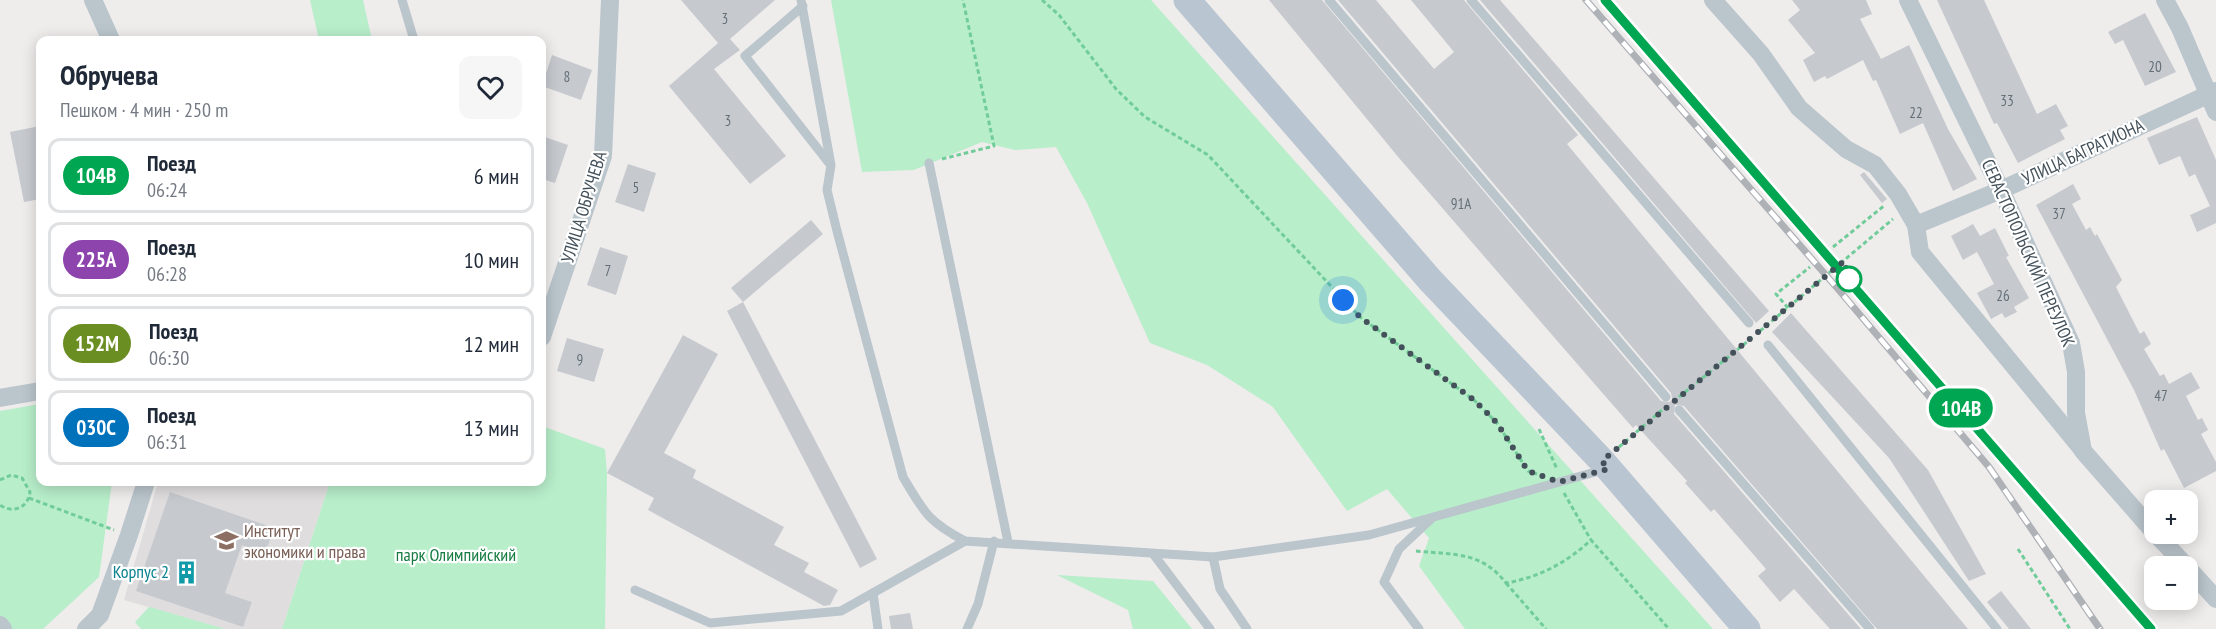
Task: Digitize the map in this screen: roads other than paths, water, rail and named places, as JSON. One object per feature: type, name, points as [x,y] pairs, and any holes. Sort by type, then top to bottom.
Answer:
[{"type":"street","points":[[93,0],[109,36]]},
{"type":"street","name":"УЛИЦА ОБРУЧЕВА","points":[[546,326],[603,156],[610,0]]},
{"type":"street","points":[[1187,0],[1430,279],[1605,465],[1747,629]]},
{"type":"street","points":[[1713,0],[1761,54],[1799,108],[1845,149],[1875,165],[1902,201],[1916,225],[1920,252],[2083,451],[2144,520]]},
{"type":"street","name":"СЕВАСТОПОЛЬСКИЙ ПЕРЕУЛОК","points":[[1908,0],[2001,190],[2071,343],[2076,372],[2076,413],[2083,451]]},
{"type":"street","points":[[2165,0],[2212,93],[2216,112]]},
{"type":"street","name":"УЛИЦА БАГРАТИОНА","points":[[1916,225],[2001,190],[2212,93]]},
{"type":"street","points":[[0,398],[36,393]]},
{"type":"street","points":[[86,629],[100,615],[145,486]]},
{"type":"street","points":[[2165,544],[2177,556]]},
{"type":"street","points":[[2198,579],[2216,599]]},
{"type":"lane","points":[[402,0],[413,36]]},
{"type":"lane","points":[[1329,0],[1670,399]]},
{"type":"lane","points":[[1471,0],[1749,323]]},
{"type":"lane","points":[[802,3],[831,165],[827,190],[903,477],[924,511],[939,528],[965,541],[994,541],[1154,555],[1213,557],[1369,535],[1559,482],[1605,465]]},
{"type":"lane","points":[[802,3],[745,56],[831,165]]},
{"type":"lane","points":[[929,163],[1008,542]]},
{"type":"lane","points":[[1768,345],[1997,629]]},
{"type":"lane","points":[[1679,410],[1870,629]]},
{"type":"lane","points":[[1419,629],[1384,582],[1399,549],[1433,517]]},
{"type":"lane","points":[[635,591],[710,623],[841,611],[965,541]]},
{"type":"lane","points":[[967,629],[978,604],[994,541]]},
{"type":"lane","points":[[1154,555],[1210,629]]},
{"type":"lane","points":[[1213,557],[1220,589],[1247,629]]},
{"type":"lane","points":[[873,593],[878,629]]},
{"type":"railway","points":[[1586,0],[1838,289],[1989,467],[2100,629]]},
{"type":"railway","points":[[1605,0],[2151,629]]},
{"type":"train","name":"104В","points":[[1605,0],[2151,629]]},
{"type":"place","name":"Институт экономики и права","points":[[226,541]]},
{"type":"place","name":"Корпус 2","points":[[187,572]]},
{"type":"park label","name":"парк Олимпийский","points":[[456,555]]}]
